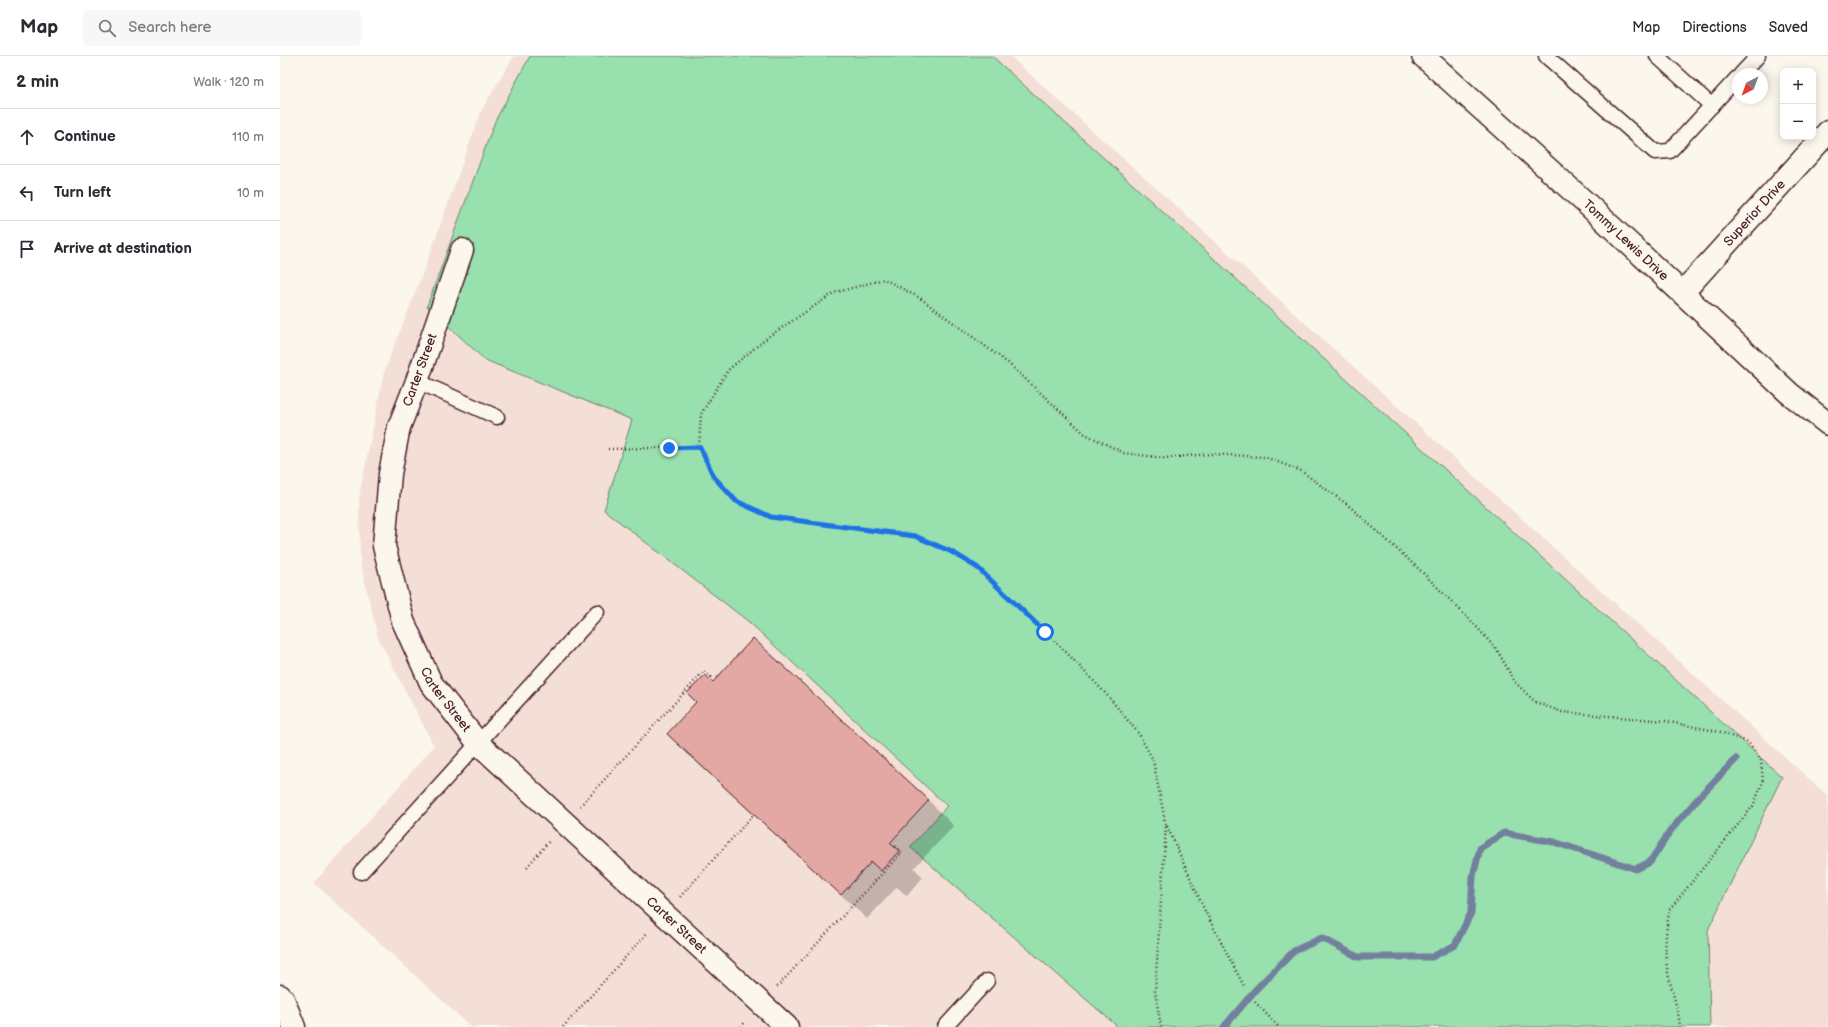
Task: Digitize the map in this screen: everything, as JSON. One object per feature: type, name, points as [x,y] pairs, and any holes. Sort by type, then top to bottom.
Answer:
[{"type":"street","name":"Tommy Lewis Drive","points":[[1427,57],[1789,393],[1828,424]]},
{"type":"street","name":"Superior Drive","points":[[1682,293],[1828,132]]},
{"type":"street","name":"Carter Street","points":[[462,250],[417,381],[399,427],[390,474],[384,546],[403,621],[431,683],[478,743],[787,1027]]},
{"type":"street","points":[[280,996],[283,999],[294,1027]]},
{"type":"lane","points":[[1546,56],[1655,152],[1670,151],[1732,84]]},
{"type":"lane","points":[[1657,56],[1712,106]]},
{"type":"lane","points":[[1747,68],[1758,56]]},
{"type":"lane","points":[[417,381],[497,416]]},
{"type":"lane","points":[[361,872],[597,612]]},
{"type":"lane","points":[[945,1027],[987,982]]},
{"type":"path","points":[[1244,988],[1205,911],[1166,826],[1153,760],[1139,734],[1107,695],[1066,652],[978,568],[952,552],[915,536],[771,517],[736,501],[714,477],[700,447],[701,414],[728,370],[768,336],[834,293],[884,278],[920,298],[1008,363],[1085,434],[1124,453],[1164,458],[1211,454],[1265,457],[1301,471],[1348,505],[1420,570],[1484,635],[1497,650],[1515,682],[1536,702],[1562,712],[1664,721],[1720,732],[1748,742],[1761,760],[1763,782],[1753,806],[1670,909],[1666,926],[1667,967],[1678,1008],[1680,1027]]},
{"type":"path","points":[[608,449],[700,447]]},
{"type":"path","points":[[527,867],[565,823],[704,671],[710,677],[709,679]]},
{"type":"path","points":[[1161,1027],[1155,991],[1166,826]]},
{"type":"path","points":[[741,1027],[902,852],[895,846],[894,847]]},
{"type":"path","points":[[1255,1002],[1279,1027]]},
{"type":"shaded area","points":[[514,56],[1010,56],[1828,796],[1828,1027],[471,1027],[314,883],[434,746],[378,638],[360,561],[359,497],[384,372],[424,270],[482,109]]},
{"type":"green space","points":[[530,56],[992,56],[1782,777],[1708,930],[1710,1027],[1118,1027],[910,847],[947,806],[749,622],[604,510],[632,420],[485,360],[427,306],[495,121]]},
{"type":"building","points":[[753,638],[929,800],[890,843],[899,851],[881,871],[871,862],[841,895],[667,734],[696,702],[687,693],[705,675],[713,682]]},
{"type":"waterway","points":[[1224,1027],[1257,988],[1294,951],[1322,938],[1358,957],[1432,957],[1455,945],[1471,913],[1473,876],[1480,848],[1504,833],[1554,842],[1636,869],[1650,862],[1671,830],[1701,795],[1736,759]]},
{"type":"route","points":[[669,448],[700,447],[714,477],[736,501],[771,517],[915,536],[952,552],[978,568],[1045,632]]}]
